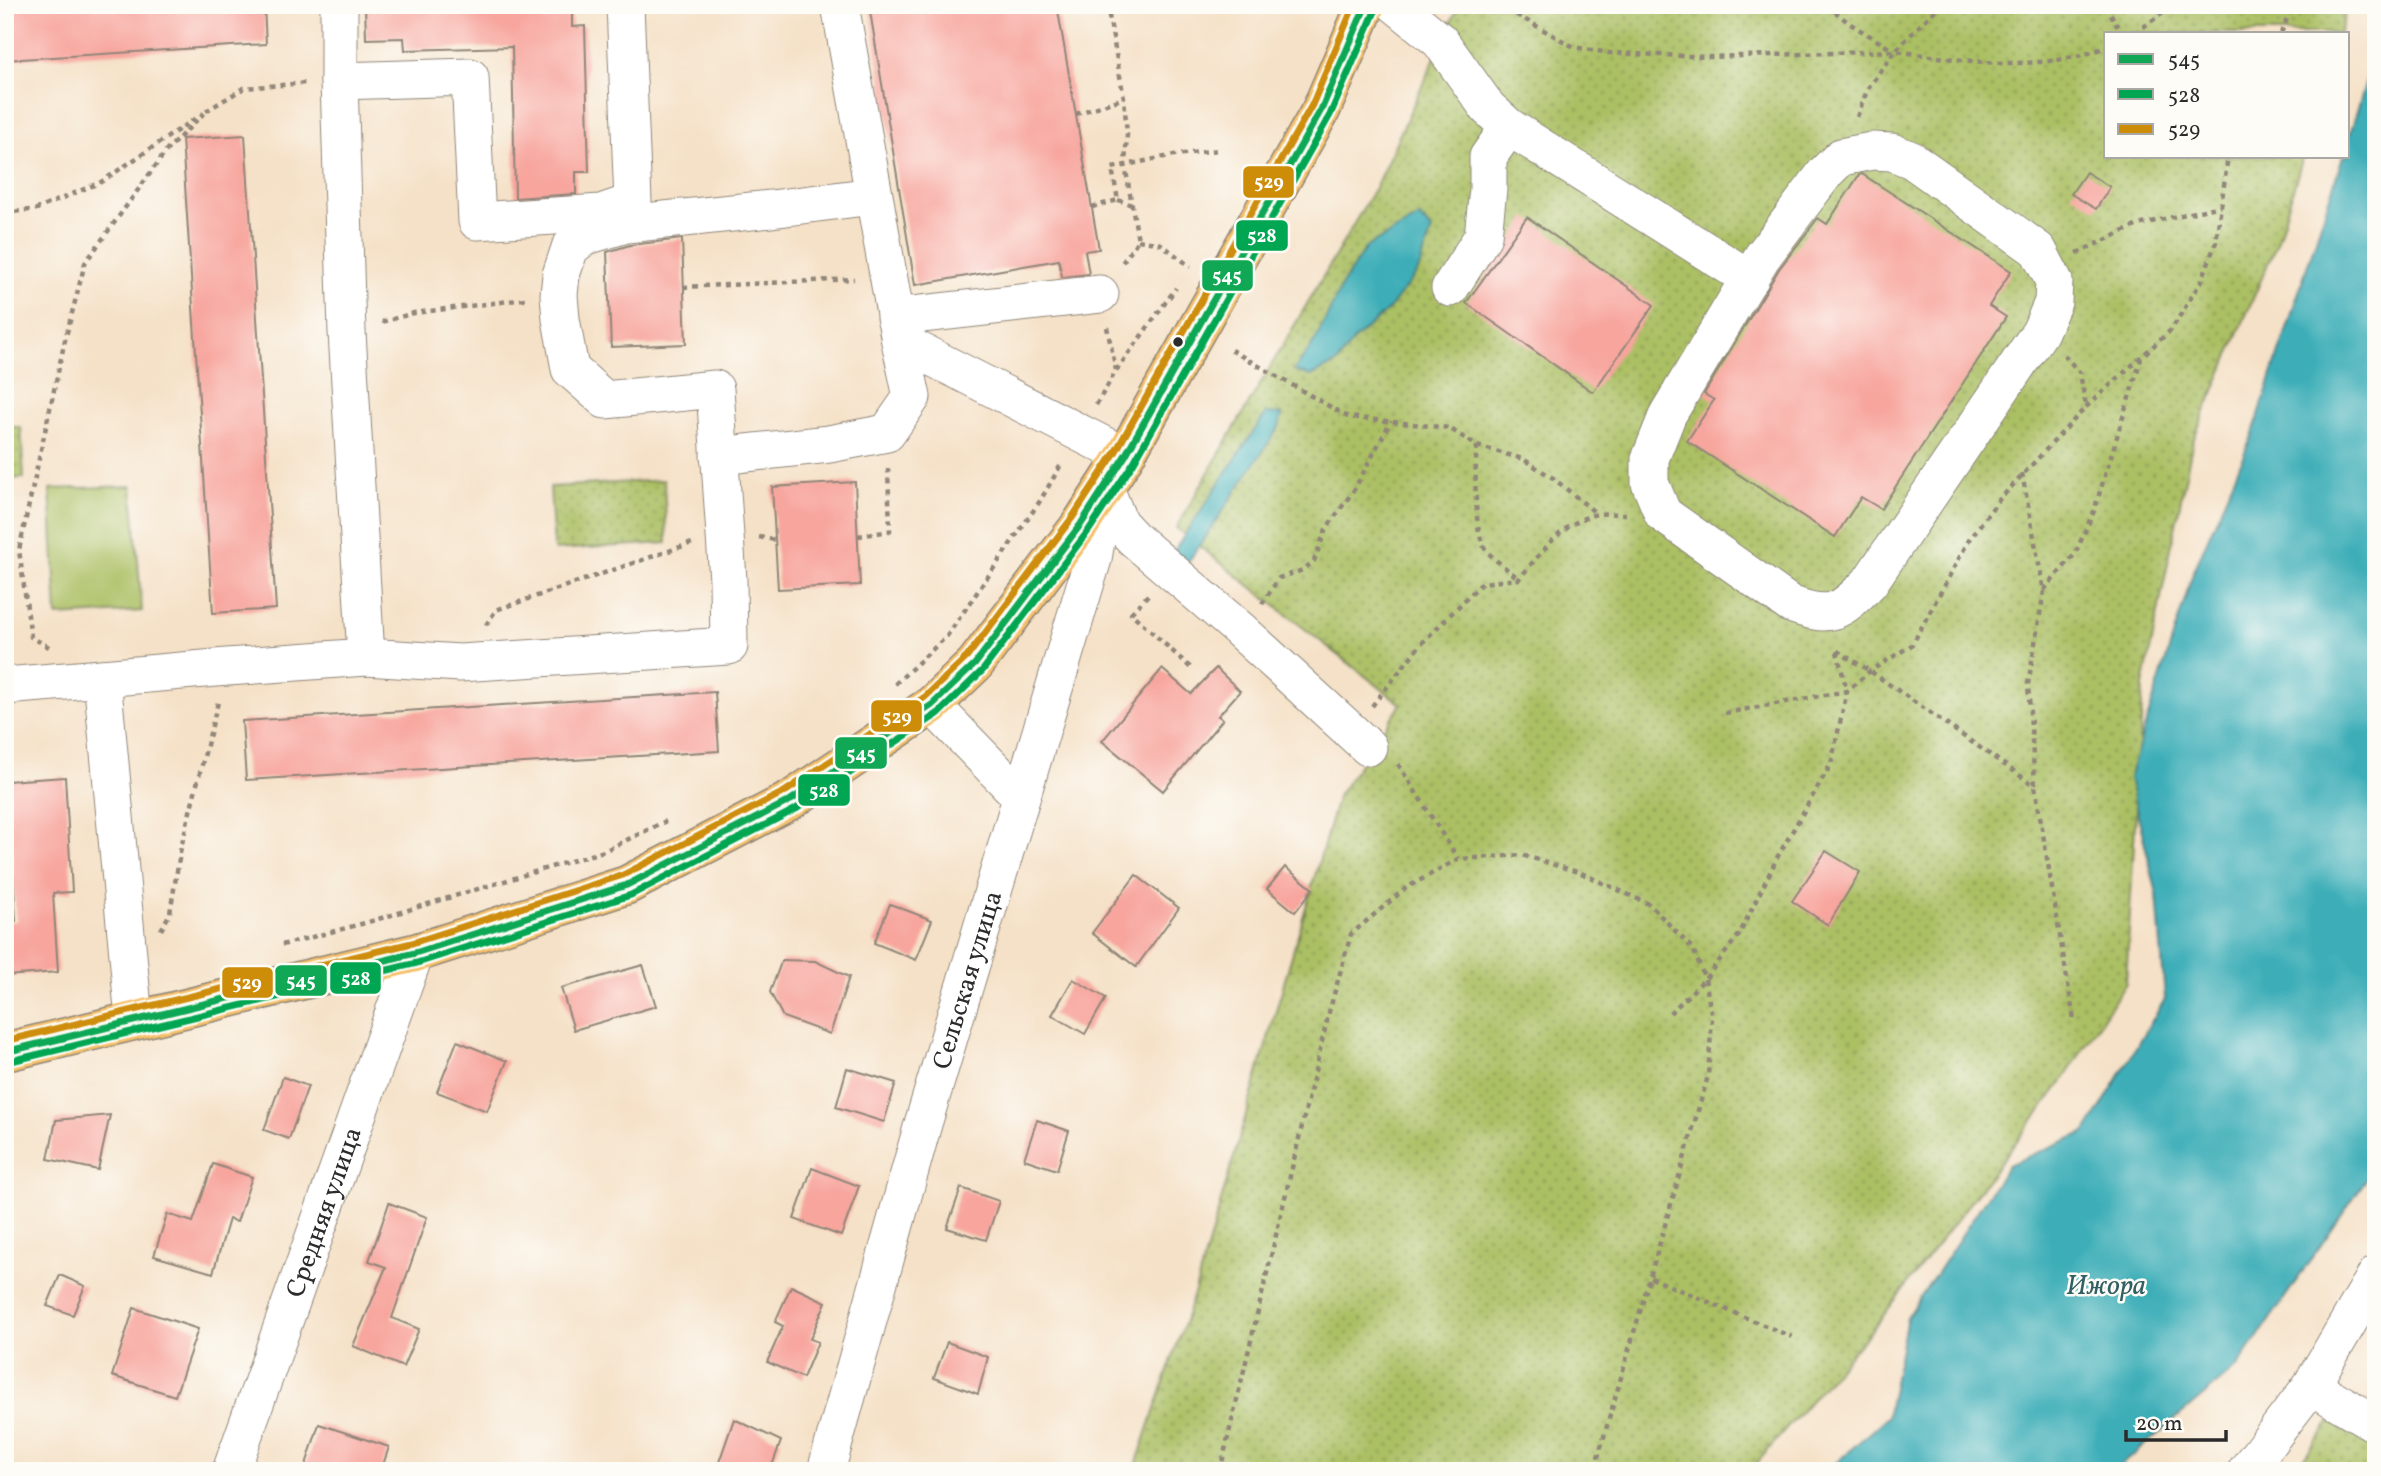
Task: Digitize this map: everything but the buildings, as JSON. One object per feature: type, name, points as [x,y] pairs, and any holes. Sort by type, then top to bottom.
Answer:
[{"type":"main road","points":[[5,1052],[415,953],[627,885],[792,800],[932,705],[975,664],[1082,524],[1125,456],[1321,110],[1366,5]]},
{"type":"street","points":[[339,5],[347,332],[366,657]]},
{"type":"street","points":[[339,81],[470,77],[477,221],[601,213],[632,202],[625,5]]},
{"type":"street","points":[[719,456],[829,444],[887,433],[912,397],[840,5]]},
{"type":"street","points":[[1396,5],[1440,41],[1488,108],[1509,127],[1750,279]]},
{"type":"street","points":[[1450,288],[1483,236],[1488,157],[1509,127]]},
{"type":"street","points":[[1872,151],[1892,152],[1912,160],[2019,235],[2038,250],[2048,267],[2054,281],[2053,302],[2040,332],[1869,583],[1847,606],[1830,612],[1814,613],[1790,604],[1663,514],[1650,483],[1650,459],[1668,414],[1762,257],[1826,172],[1841,157],[1872,151]]},
{"type":"street","points":[[5,686],[366,657],[460,663],[729,646],[728,580],[715,389],[605,400],[569,369],[559,295],[561,275],[569,248],[586,236],[626,224],[873,195]]},
{"type":"street","points":[[898,329],[1100,294]]},
{"type":"street","points":[[898,329],[1125,456]]},
{"type":"street","points":[[1105,488],[1119,523],[1133,538],[1239,629],[1368,747]]},
{"type":"street","name":"Сельская улица","points":[[826,1471],[919,1137],[1093,559],[1105,488]]},
{"type":"street","points":[[102,678],[134,1019]]},
{"type":"street","points":[[932,705],[1021,797]]},
{"type":"street","name":"Средняя улица","points":[[230,1471],[415,953]]},
{"type":"street","points":[[2246,1471],[2311,1386],[2376,1275]]},
{"type":"street","points":[[2311,1386],[2376,1424]]},
{"type":"path","points":[[1100,294],[1138,240],[1125,165],[1127,134],[1124,98],[1107,5]]},
{"type":"path","points":[[1499,5],[1574,47],[1609,53],[1710,57],[1895,51],[1973,61],[2031,64],[2086,55],[2104,48]]},
{"type":"path","points":[[1827,5],[1849,23],[1895,51]]},
{"type":"path","points":[[1841,157],[1868,88],[1895,51],[1940,5]]},
{"type":"path","points":[[2106,5],[2120,32]]},
{"type":"path","points":[[2136,32],[2174,5]]},
{"type":"path","points":[[2281,32],[2293,5]]},
{"type":"path","points":[[5,213],[37,209],[101,182],[244,88],[339,81]]},
{"type":"path","points":[[1076,114],[1124,98]]},
{"type":"path","points":[[55,651],[31,637],[19,550],[65,340],[85,264],[167,150],[206,111]]},
{"type":"path","points":[[1118,200],[1112,168],[1174,155],[1219,150]]},
{"type":"path","points":[[1725,713],[1846,691],[1870,671],[1912,645],[1969,540],[1997,502],[2086,407],[2172,330],[2202,279],[2216,243],[2228,158]]},
{"type":"path","points":[[1092,207],[1118,200],[1132,205]]},
{"type":"path","points":[[2048,267],[2138,225],[2222,205]]},
{"type":"path","points":[[1138,240],[1161,244],[1191,267]]},
{"type":"path","points":[[889,689],[947,636],[1040,500],[1116,371],[1198,257]]},
{"type":"path","points":[[683,287],[888,277]]},
{"type":"path","points":[[347,332],[414,313],[559,295]]},
{"type":"path","points":[[2040,332],[2080,373],[2086,407]]},
{"type":"path","points":[[1231,350],[1348,417],[1449,428],[1477,446],[1523,459],[1553,478],[1597,514],[1572,524],[1544,549],[1519,579],[1482,583],[1421,644],[1369,709]]},
{"type":"path","points":[[1112,356],[1116,371]]},
{"type":"path","points":[[2044,591],[2075,554],[2094,511],[2141,357]]},
{"type":"path","points":[[1279,578],[1303,570],[1314,561],[1326,529],[1354,490],[1391,421]]},
{"type":"path","points":[[858,536],[890,531],[887,433]]},
{"type":"path","points":[[1477,446],[1474,478],[1479,528],[1484,548],[1519,579]]},
{"type":"path","points":[[2022,473],[2044,591],[2028,684],[2035,786],[2074,1020]]},
{"type":"path","points":[[460,663],[496,610],[724,532]]},
{"type":"path","points":[[1151,592],[1131,613],[1192,669]]},
{"type":"path","points":[[1670,1013],[1705,979],[1739,935],[1830,764],[1846,691],[1830,612]]},
{"type":"path","points":[[1837,651],[2035,786]]},
{"type":"path","points":[[157,937],[170,913],[181,847],[227,667]]},
{"type":"path","points":[[273,947],[365,923],[604,851],[676,816]]},
{"type":"path","points":[[1220,1471],[1329,1012],[1351,934],[1406,888],[1458,859],[1521,855],[1581,873],[1649,904],[1693,949],[1705,979],[1712,1018],[1708,1076],[1594,1471]]},
{"type":"path","points":[[1651,1278],[1793,1337]]},
{"type":"green space","points":[[1459,5],[2348,5],[2340,32],[2104,32],[2104,158],[2302,158],[2278,240],[2193,440],[2143,686],[2126,983],[2062,1082],[1879,1321],[1750,1471],[1134,1471],[1195,1291],[1338,796],[1401,704],[1176,528],[1376,186]]},
{"type":"green space","points":[[5,427],[21,427],[24,478],[5,479]]},
{"type":"green space","points":[[664,480],[667,543],[554,550],[550,487]]},
{"type":"green space","points":[[132,486],[142,611],[57,616],[50,489]]},
{"type":"green space","points":[[2331,1422],[2376,1450],[2376,1471],[2293,1471]]},
{"type":"water","name":"Ижора","points":[[2376,50],[2376,1165],[2237,1367],[2114,1471],[1827,1471],[1887,1417],[1907,1318],[2008,1165],[2086,1132],[2165,999],[2157,894],[2129,778],[2193,573],[2252,436],[2342,158],[2350,158],[2350,134]]},
{"type":"water","points":[[1420,217],[1432,230],[1418,271],[1391,307],[1353,341],[1337,363],[1311,376],[1294,371],[1315,341],[1343,283],[1366,247]]},
{"type":"water","points":[[1266,413],[1282,414],[1279,427],[1187,564],[1172,554]]},
{"type":"transit line","name":"529","points":[[5,1041],[412,943],[623,875],[786,791],[925,697],[967,657],[1072,518],[1116,451],[1312,105],[1354,5]]},
{"type":"transit line","name":"545","points":[[5,1052],[415,953],[627,885],[791,800],[932,705],[975,664],[1081,524],[1125,456],[1321,110],[1366,5]]},
{"type":"transit line","name":"528","points":[[7,1062],[417,963],[631,895],[796,809],[939,713],[983,670],[1089,530],[1134,462],[1330,115],[1376,9]]}]
